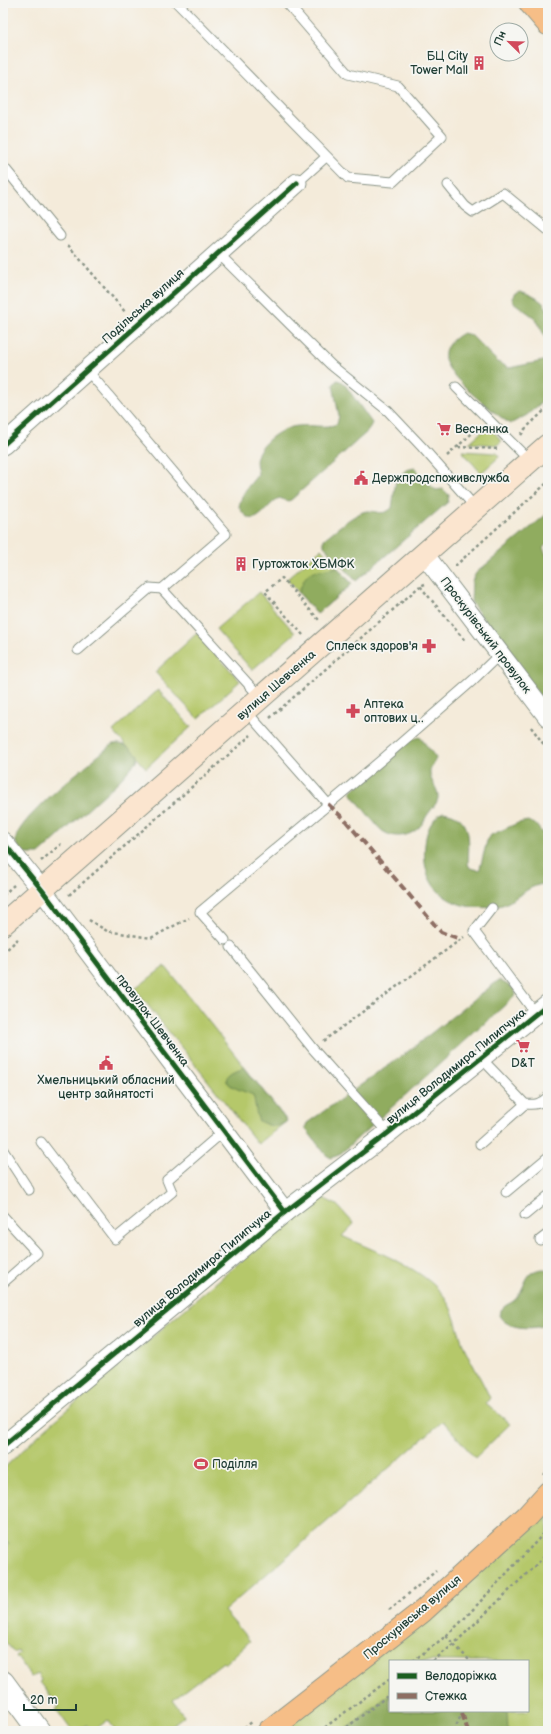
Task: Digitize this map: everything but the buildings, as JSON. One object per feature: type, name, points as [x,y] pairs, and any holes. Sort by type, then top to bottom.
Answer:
[{"type":"main road","points":[[530,3],[548,24]]},
{"type":"main road","name":"вулиця Шевченка","points":[[3,924],[548,445]]},
{"type":"main road","name":"Проскурівська вулиця","points":[[263,1725],[423,1611],[527,1516],[545,1485]]},
{"type":"street","name":"Подільська вулиця","points":[[4,443],[297,182]]},
{"type":"street","name":"Проскурівський провулок","points":[[424,554],[500,654],[546,710]]},
{"type":"street","name":"провулок Шевченка","points":[[3,842],[56,907],[285,1212]]},
{"type":"street","name":"вулиця Володимира Пилипчука","points":[[3,1446],[285,1212],[388,1133],[542,1009]]},
{"type":"street","points":[[3,1682],[39,1731]]},
{"type":"lane","points":[[177,3],[348,178],[393,182],[442,136],[398,86],[348,74],[287,3]]},
{"type":"lane","points":[[297,182],[326,157]]},
{"type":"lane","points":[[3,166],[60,236]]},
{"type":"lane","points":[[448,185],[465,206],[473,212],[503,193],[548,230]]},
{"type":"lane","points":[[218,253],[331,366],[388,411],[437,464],[475,509]]},
{"type":"lane","points":[[78,650],[150,588],[162,589],[226,534],[87,370]]},
{"type":"lane","points":[[456,387],[530,461]]},
{"type":"lane","points":[[162,589],[253,704],[260,728],[328,804]]},
{"type":"lane","points":[[388,1133],[313,1049],[228,943],[200,912],[385,756],[472,681],[500,654]]},
{"type":"lane","points":[[492,908],[474,931],[542,1009]]},
{"type":"lane","points":[[481,1058],[525,1104],[535,1105],[541,1103],[548,1097]]},
{"type":"lane","points":[[480,1144],[525,1104]]},
{"type":"lane","points":[[41,1142],[115,1239],[172,1192],[167,1180],[224,1131]]},
{"type":"lane","points":[[3,1150],[29,1190]]},
{"type":"lane","points":[[506,1192],[548,1157]]},
{"type":"lane","points":[[525,1215],[548,1196]]},
{"type":"lane","points":[[3,1216],[37,1253],[3,1283]]},
{"type":"lane","points":[[540,1240],[548,1234]]},
{"type":"path","points":[[60,236],[137,326]]},
{"type":"path","points":[[437,464],[488,420]]},
{"type":"path","points":[[457,447],[500,450],[510,442]]},
{"type":"path","points":[[442,578],[548,482]]},
{"type":"path","points":[[306,639],[265,592],[282,578],[323,625]]},
{"type":"path","points":[[56,907],[420,586]]},
{"type":"path","points":[[84,917],[107,931],[151,938],[200,912]]},
{"type":"path","points":[[313,1049],[454,944],[474,931]]},
{"type":"path","points":[[545,1485],[548,1470]]},
{"type":"path","points":[[415,1660],[446,1636],[548,1529]]},
{"type":"path","points":[[434,1660],[454,1644],[548,1554]]},
{"type":"path","points":[[388,1612],[441,1566]]},
{"type":"path","points":[[446,1636],[469,1660]]},
{"type":"path","points":[[320,1731],[389,1680]]},
{"type":"path","points":[[342,1731],[389,1695]]},
{"type":"path","points":[[454,1731],[463,1712]]},
{"type":"path","points":[[239,1731],[263,1725]]},
{"type":"green space","points":[[520,291],[537,298],[547,308],[549,319],[548,342],[535,318],[513,302],[512,298],[515,293]]},
{"type":"green space","points":[[463,333],[471,335],[498,362],[509,368],[548,360],[548,397],[527,415],[510,424],[503,419],[463,385],[448,367],[445,359],[447,347],[452,340]]},
{"type":"green space","points":[[337,380],[343,382],[372,423],[368,431],[291,500],[288,501],[279,498],[255,518],[250,518],[245,515],[239,507],[240,501],[244,492],[258,474],[256,465],[257,456],[263,445],[268,440],[280,432],[292,427],[327,426],[337,424],[339,416],[333,385]]},
{"type":"green space","points":[[488,426],[502,441],[497,445],[469,443]]},
{"type":"green space","points":[[462,451],[497,453],[499,457],[481,473]]},
{"type":"green space","points":[[415,468],[426,482],[436,490],[443,489],[449,495],[448,502],[356,581],[324,546],[324,539],[342,524],[358,514],[367,511],[381,513],[392,508],[396,479],[406,470]]},
{"type":"green space","points":[[548,513],[548,543],[543,548],[548,558],[547,699],[540,696],[471,602],[472,581],[476,573]]},
{"type":"green space","points":[[321,549],[352,584],[317,614],[287,579]]},
{"type":"green space","points":[[337,567],[352,584],[317,614],[299,593],[302,584],[308,574],[312,572]]},
{"type":"green space","points":[[259,592],[295,633],[252,670],[216,629]]},
{"type":"green space","points":[[197,633],[240,681],[198,719],[155,672]]},
{"type":"green space","points":[[158,690],[191,727],[146,768],[113,731]]},
{"type":"green space","points":[[420,737],[436,758],[431,768],[430,775],[437,791],[438,798],[418,829],[402,836],[390,835],[381,830],[350,792],[410,740]]},
{"type":"green space","points":[[113,744],[124,745],[132,750],[137,755],[136,762],[120,780],[39,854],[24,854],[16,842],[20,829],[41,805],[55,792]]},
{"type":"green space","points":[[443,812],[453,814],[460,818],[464,824],[467,830],[469,846],[468,864],[470,868],[479,870],[487,841],[491,835],[518,823],[528,821],[535,824],[548,840],[548,884],[535,886],[508,902],[495,907],[472,907],[450,900],[441,894],[429,878],[424,857],[428,830],[435,818]]},
{"type":"green space","points":[[165,966],[287,1121],[258,1144],[135,989]]},
{"type":"green space","points":[[499,980],[515,989],[516,995],[339,1155],[331,1158],[326,1155],[305,1128],[307,1123],[402,1056]]},
{"type":"green space","points":[[244,1067],[287,1121],[283,1124],[273,1126],[259,1121],[253,1095],[234,1088],[227,1082],[227,1078],[230,1074]]},
{"type":"green space","name":"Поділля","points":[[321,1197],[337,1205],[354,1224],[342,1236],[407,1266],[430,1282],[445,1297],[455,1319],[465,1349],[490,1398],[486,1403],[510,1424],[475,1458],[443,1421],[224,1611],[250,1641],[225,1664],[223,1662],[173,1700],[184,1716],[164,1731],[116,1731],[108,1720],[93,1731],[87,1725],[78,1731],[72,1731],[56,1709],[59,1707],[40,1682],[42,1681],[37,1674],[31,1677],[16,1656],[20,1653],[18,1650],[14,1652],[3,1639],[3,1551],[9,1545],[3,1532],[3,1469],[44,1430],[269,1237],[271,1239]]},
{"type":"green space","points":[[544,1269],[548,1270],[548,1324],[529,1328],[508,1324],[499,1315],[501,1311],[505,1306],[516,1299],[527,1278],[533,1272]]},
{"type":"green space","points":[[548,1505],[548,1731],[280,1731]]},
{"type":"green space","points":[[389,1695],[389,1712],[507,1712],[508,1731],[344,1731]]},
{"type":"marked path","points":[[328,804],[344,819],[441,932],[460,939]]},
{"type":"marked path","points":[[462,1713],[468,1731]]},
{"type":"cycle path","points":[[3,445],[297,183]]},
{"type":"cycle path","points":[[3,842],[42,890],[285,1212]]},
{"type":"cycle path","points":[[3,1446],[285,1212],[388,1133],[548,1004]]},
{"type":"place","name":"БЦ City Tower Mall","points":[[479,63]]},
{"type":"place","name":"Веснянка","points":[[444,429]]},
{"type":"place","name":"Держпродспоживслужба","points":[[361,478]]},
{"type":"place","name":"Гуртожток ХБМФК","points":[[241,564]]},
{"type":"place","name":"Сплеск здоров'я","points":[[429,646]]},
{"type":"place","name":"Аптека оптових ц‥","points":[[353,711]]},
{"type":"place","name":"D&T","points":[[523,1046]]},
{"type":"place","name":"Хмельницький обласний центр зайнятості","points":[[106,1063]]},
{"type":"place","name":"Поділля","points":[[201,1464]]}]
